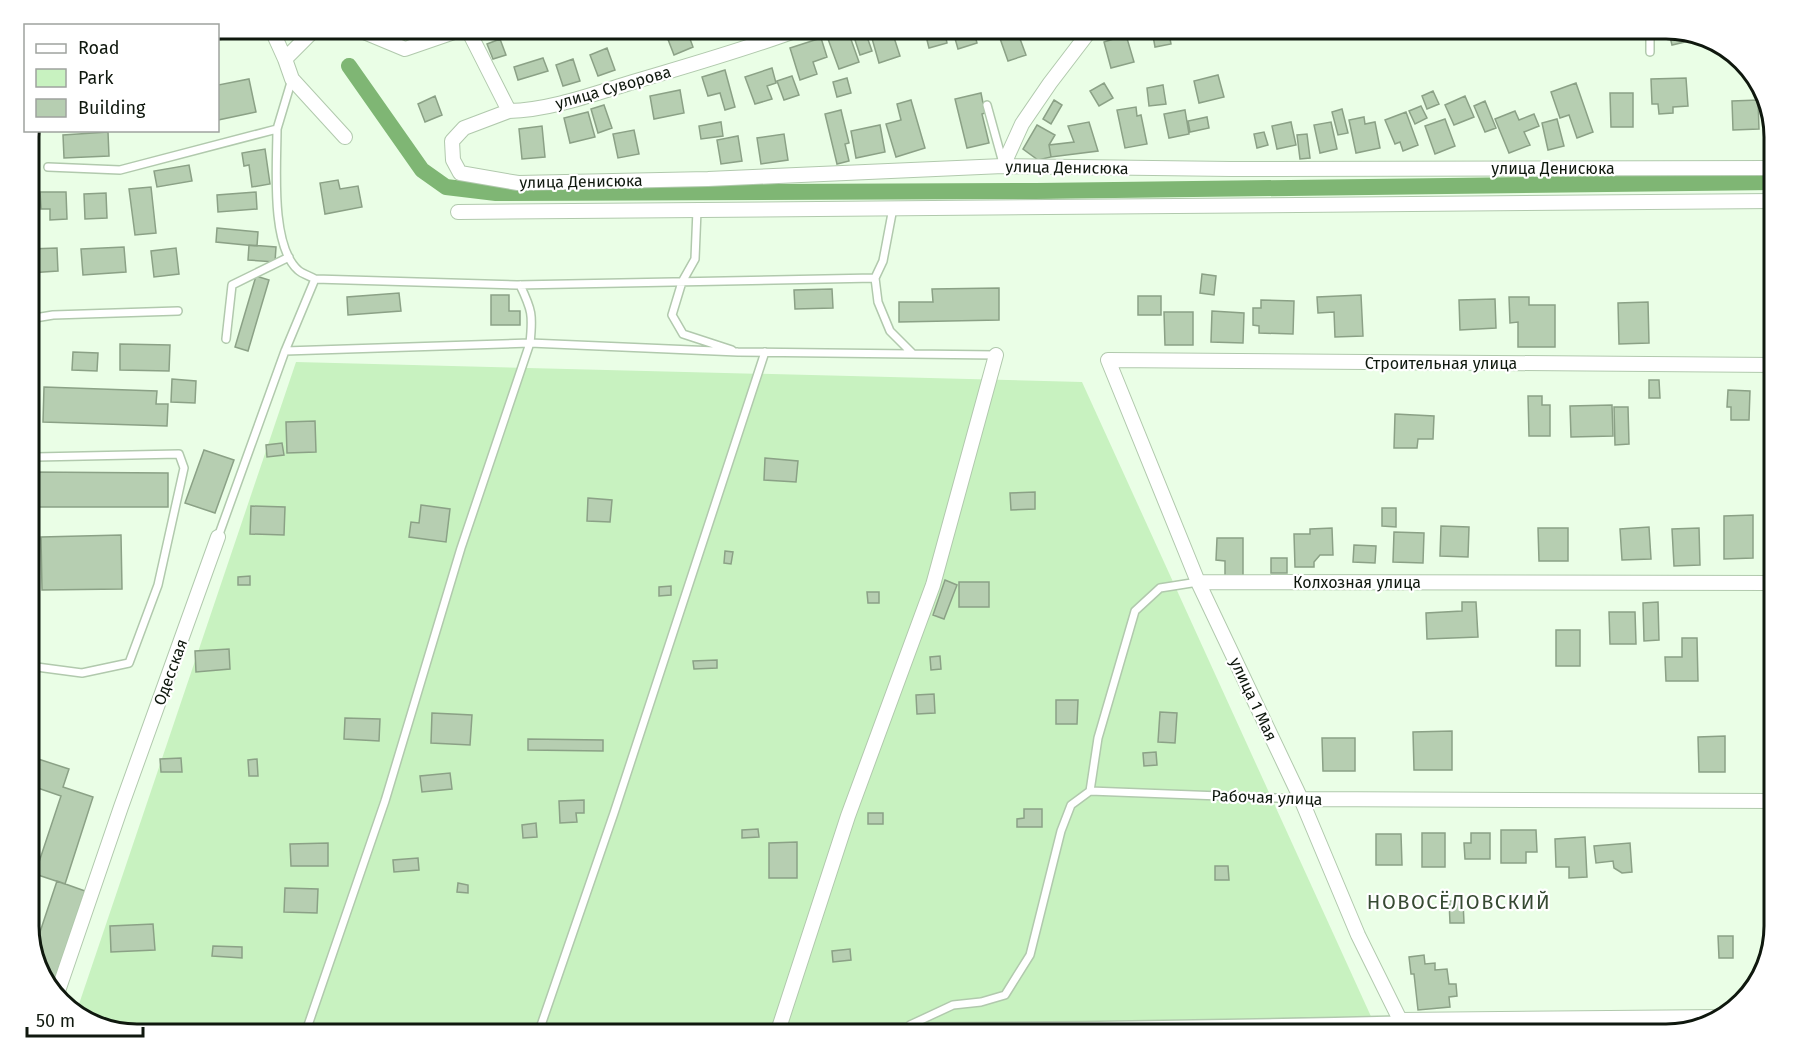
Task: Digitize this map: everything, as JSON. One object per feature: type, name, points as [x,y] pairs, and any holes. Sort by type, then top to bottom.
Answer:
[{"type":"street","points":[[276,39],[291,79],[345,137]]},
{"type":"street","points":[[285,58],[305,39]]},
{"type":"street","points":[[381,39],[405,49],[434,39]]},
{"type":"street","points":[[472,39],[509,111]]},
{"type":"street","name":"улица Суворова","points":[[509,111],[526,111],[594,94],[776,39]]},
{"type":"street","points":[[1004,166],[1022,124],[1084,39]]},
{"type":"street","name":"улица Денисюка","points":[[509,111],[464,128],[452,141],[453,159],[460,173],[518,183],[708,179],[1004,166],[1764,168]]},
{"type":"street","points":[[458,212],[1764,201]]},
{"type":"street","points":[[780,1024],[848,816],[933,585],[996,355]]},
{"type":"street","name":"Строительная улица","points":[[1108,360],[1764,365]]},
{"type":"street","name":"улица 1 Мая","points":[[1108,360],[1198,582],[1301,799],[1358,935],[1402,1024]]},
{"type":"street","name":"Одесская","points":[[60,986],[218,537]]},
{"type":"street","name":"Колхозная улица","points":[[1198,582],[1764,583]]},
{"type":"street","name":"Рабочая улица","points":[[1301,799],[1764,801]]},
{"type":"street","points":[[1400,1020],[1702,1017]]},
{"type":"lane","points":[[1650,39],[1650,52]]},
{"type":"lane","points":[[291,79],[277,129],[277,202],[284,250],[298,270],[315,279],[520,285],[875,278]]},
{"type":"lane","points":[[987,105],[1004,166]]},
{"type":"lane","points":[[48,167],[120,170],[277,129]]},
{"type":"lane","points":[[893,208],[882,261],[875,278],[878,302],[890,331],[913,354]]},
{"type":"lane","points":[[697,210],[695,260],[682,282],[672,315],[683,334],[738,352]]},
{"type":"lane","points":[[226,339],[232,285],[289,257]]},
{"type":"lane","name":"Одесская","points":[[218,537],[285,351],[315,279]]},
{"type":"lane","points":[[309,1024],[385,801],[461,548],[530,343],[533,319],[531,307],[520,285]]},
{"type":"lane","points":[[39,317],[178,311]]},
{"type":"lane","points":[[285,351],[530,343],[738,352],[996,355]]},
{"type":"lane","points":[[542,1024],[614,813],[765,352]]},
{"type":"lane","points":[[39,457],[179,454],[184,468],[158,585],[129,663],[82,673],[39,667]]},
{"type":"lane","name":"Колхозная улица","points":[[1090,791],[1098,738],[1135,611],[1160,588],[1198,582]]},
{"type":"lane","points":[[912,1024],[953,1005],[981,1002],[1005,995],[1030,955],[1061,831],[1071,805],[1090,791]]},
{"type":"lane","name":"Рабочая улица","points":[[1090,791],[1301,799]]},
{"type":"lane","points":[[1213,1024],[1400,1020]]},
{"type":"green space","points":[[296,362],[1082,382],[1374,1024],[138,1024],[112,1021],[88,1011],[79,1004]]},
{"type":"building","points":[[500,39],[506,55],[493,59],[487,44]]},
{"type":"building","points":[[668,39],[690,39],[693,47],[674,55]]},
{"type":"building","points":[[821,39],[827,57],[813,62],[817,74],[800,80],[790,48]]},
{"type":"building","points":[[828,39],[851,39],[859,62],[839,69]]},
{"type":"building","points":[[855,39],[868,39],[872,51],[860,55]]},
{"type":"building","points":[[872,39],[895,39],[900,56],[879,63]]},
{"type":"building","points":[[927,39],[946,39],[947,43],[929,48]]},
{"type":"building","points":[[955,39],[976,39],[977,43],[958,49]]},
{"type":"building","points":[[1000,39],[1020,39],[1026,55],[1008,61]]},
{"type":"building","points":[[1127,39],[1134,62],[1111,68],[1104,42]]},
{"type":"building","points":[[1154,39],[1170,39],[1171,44],[1155,47]]},
{"type":"building","points":[[1671,39],[1687,41],[1672,45]]},
{"type":"building","points":[[607,48],[615,70],[598,76],[590,55]]},
{"type":"building","points":[[543,58],[548,71],[518,80],[514,67]]},
{"type":"building","points":[[573,59],[580,81],[563,86],[556,65]]},
{"type":"building","points":[[772,68],[776,83],[767,86],[772,99],[755,104],[745,77]]},
{"type":"building","points":[[725,70],[735,107],[725,110],[720,93],[708,96],[702,77]]},
{"type":"building","points":[[1218,75],[1224,97],[1199,103],[1194,81]]},
{"type":"building","points":[[792,76],[799,95],[784,100],[777,81]]},
{"type":"building","points":[[847,78],[851,93],[837,97],[833,82]]},
{"type":"building","points":[[1686,78],[1688,106],[1673,107],[1673,113],[1659,114],[1658,104],[1652,104],[1651,79]]},
{"type":"building","points":[[249,79],[256,112],[219,120],[219,85]]},
{"type":"building","points":[[1104,83],[1113,98],[1099,106],[1090,91]]},
{"type":"building","points":[[1576,83],[1593,132],[1577,138],[1569,115],[1560,118],[1551,92]]},
{"type":"building","points":[[1163,85],[1166,104],[1149,106],[1147,88]]},
{"type":"building","points":[[680,90],[684,113],[654,119],[650,96]]},
{"type":"building","points":[[1433,91],[1439,104],[1427,109],[1422,96]]},
{"type":"building","points":[[981,93],[985,113],[982,114],[989,143],[967,148],[955,99]]},
{"type":"building","points":[[1610,93],[1633,93],[1633,127],[1611,127]]},
{"type":"building","points":[[435,96],[442,115],[425,122],[418,104]]},
{"type":"building","points":[[1465,96],[1474,117],[1454,125],[1445,105]]},
{"type":"building","points":[[911,100],[925,148],[896,157],[886,124],[901,120],[897,104]]},
{"type":"building","points":[[1054,100],[1062,105],[1051,124],[1043,119]]},
{"type":"building","points":[[1756,100],[1759,129],[1733,130],[1732,101]]},
{"type":"building","points":[[1485,101],[1496,128],[1485,132],[1474,106]]},
{"type":"building","points":[[604,105],[612,128],[598,133],[591,109]]},
{"type":"building","points":[[1421,106],[1427,118],[1415,124],[1409,111]]},
{"type":"building","points":[[1136,107],[1137,116],[1141,115],[1147,144],[1125,148],[1117,110]]},
{"type":"building","points":[[1342,109],[1348,133],[1338,135],[1332,112]]},
{"type":"building","points":[[841,110],[849,143],[845,144],[849,161],[837,164],[825,114]]},
{"type":"building","points":[[1185,110],[1189,134],[1169,138],[1164,114]]},
{"type":"building","points":[[1515,111],[1519,120],[1534,114],[1539,126],[1524,132],[1530,145],[1509,153],[1495,119]]},
{"type":"building","points":[[588,112],[595,137],[570,143],[564,118]]},
{"type":"building","points":[[1406,112],[1418,145],[1403,151],[1400,142],[1395,144],[1385,120]]},
{"type":"building","points":[[1207,117],[1209,128],[1190,132],[1188,121]]},
{"type":"building","points":[[1364,117],[1365,124],[1375,122],[1380,148],[1356,153],[1349,120]]},
{"type":"building","points":[[1445,119],[1455,146],[1435,154],[1425,126]]},
{"type":"building","points":[[1557,119],[1564,146],[1548,150],[1542,123]]},
{"type":"building","points":[[721,122],[723,136],[701,139],[699,126]]},
{"type":"building","points":[[1089,122],[1098,151],[1051,157],[1049,145],[1074,142],[1068,126]]},
{"type":"building","points":[[1291,122],[1296,145],[1277,149],[1272,126]]},
{"type":"building","points":[[1331,122],[1337,149],[1320,153],[1314,125]]},
{"type":"building","points":[[880,125],[885,152],[856,158],[851,131]]},
{"type":"building","points":[[1037,125],[1055,135],[1049,145],[1051,157],[1038,160],[1023,149]]},
{"type":"building","points":[[542,126],[545,157],[522,159],[519,129]]},
{"type":"building","points":[[634,130],[639,154],[618,158],[613,134]]},
{"type":"building","points":[[108,132],[109,156],[64,158],[63,135]]},
{"type":"building","points":[[1264,132],[1268,145],[1257,148],[1254,134]]},
{"type":"building","points":[[784,134],[788,160],[761,164],[757,138]]},
{"type":"building","points":[[1307,134],[1310,158],[1300,159],[1297,135]]},
{"type":"building","points":[[738,136],[742,161],[721,164],[717,140]]},
{"type":"building","points":[[265,149],[270,184],[252,187],[249,165],[244,166],[242,153]]},
{"type":"building","points":[[189,165],[192,181],[157,187],[154,171]]},
{"type":"building","points":[[338,180],[340,189],[358,186],[362,207],[325,214],[320,183]]},
{"type":"building","points":[[151,187],[156,233],[135,235],[129,189]]},
{"type":"building","points":[[40,192],[66,192],[67,219],[50,220],[50,209],[41,209]]},
{"type":"building","points":[[256,192],[257,209],[218,212],[217,195]]},
{"type":"building","points":[[106,193],[107,218],[85,219],[84,194]]},
{"type":"building","points":[[217,228],[258,232],[257,246],[216,242]]},
{"type":"building","points":[[249,245],[276,247],[275,262],[248,260]]},
{"type":"building","points":[[124,247],[126,272],[83,275],[81,249]]},
{"type":"building","points":[[57,248],[58,271],[39,272],[39,249]]},
{"type":"building","points":[[176,248],[179,274],[154,277],[151,251]]},
{"type":"building","points":[[1202,274],[1216,276],[1214,295],[1200,293]]},
{"type":"building","points":[[256,276],[269,280],[248,351],[235,347]]},
{"type":"building","points":[[999,288],[999,320],[899,322],[899,302],[933,302],[932,289]]},
{"type":"building","points":[[832,289],[833,308],[795,309],[794,290]]},
{"type":"building","points":[[399,293],[401,311],[348,315],[347,297]]},
{"type":"building","points":[[491,295],[509,295],[509,311],[520,311],[520,325],[491,325]]},
{"type":"building","points":[[1361,295],[1363,336],[1335,337],[1334,312],[1318,313],[1317,297]]},
{"type":"building","points":[[1138,296],[1161,296],[1161,315],[1138,315]]},
{"type":"building","points":[[1509,297],[1529,297],[1529,305],[1555,305],[1555,347],[1518,347],[1518,322],[1510,323]]},
{"type":"building","points":[[1495,299],[1496,328],[1460,330],[1459,300]]},
{"type":"building","points":[[1261,300],[1294,301],[1293,334],[1259,333],[1259,326],[1253,325],[1253,308],[1261,308]]},
{"type":"building","points":[[1648,302],[1649,343],[1619,344],[1618,303]]},
{"type":"building","points":[[1212,311],[1244,313],[1243,343],[1211,342]]},
{"type":"building","points":[[1164,312],[1193,312],[1193,345],[1165,345]]},
{"type":"building","points":[[120,344],[170,345],[169,371],[120,370]]},
{"type":"building","points":[[73,352],[98,353],[97,371],[72,370]]},
{"type":"building","points":[[172,379],[196,381],[195,403],[171,402]]},
{"type":"building","points":[[1649,380],[1659,380],[1660,398],[1649,398]]},
{"type":"building","points":[[44,387],[157,391],[156,404],[168,404],[167,426],[43,422]]},
{"type":"building","points":[[1728,390],[1750,391],[1749,420],[1731,420],[1731,407],[1727,407]]},
{"type":"building","points":[[1528,396],[1542,396],[1542,405],[1550,405],[1550,436],[1529,436]]},
{"type":"building","points":[[1612,405],[1613,436],[1571,437],[1570,406]]},
{"type":"building","points":[[1614,407],[1628,407],[1629,444],[1615,445]]},
{"type":"building","points":[[1395,414],[1434,416],[1433,439],[1418,439],[1417,448],[1394,448]]},
{"type":"building","points":[[315,421],[316,452],[287,453],[286,422]]},
{"type":"building","points":[[282,443],[284,455],[267,457],[266,445]]},
{"type":"building","points":[[204,450],[234,460],[215,513],[185,503]]},
{"type":"building","points":[[765,458],[798,461],[796,482],[764,480]]},
{"type":"building","points":[[39,472],[168,473],[168,507],[39,507]]},
{"type":"building","points":[[1035,492],[1035,509],[1011,510],[1010,493]]},
{"type":"building","points":[[588,498],[612,500],[610,522],[587,521]]},
{"type":"building","points":[[421,505],[450,509],[446,542],[409,537],[411,522],[419,523]]},
{"type":"building","points":[[251,506],[285,507],[284,535],[250,534]]},
{"type":"building","points":[[1382,508],[1396,508],[1396,527],[1382,526]]},
{"type":"building","points":[[1753,515],[1753,558],[1724,559],[1724,516]]},
{"type":"building","points":[[1441,526],[1469,527],[1468,557],[1440,556]]},
{"type":"building","points":[[1649,527],[1651,559],[1622,560],[1620,529]]},
{"type":"building","points":[[1332,528],[1333,555],[1320,555],[1314,562],[1314,567],[1295,567],[1294,534],[1310,534],[1310,529]]},
{"type":"building","points":[[1538,528],[1568,528],[1568,561],[1539,561]]},
{"type":"building","points":[[1699,528],[1700,565],[1674,566],[1672,529]]},
{"type":"building","points":[[1394,532],[1424,533],[1423,563],[1393,562]]},
{"type":"building","points":[[121,535],[122,589],[42,590],[41,537]]},
{"type":"building","points":[[1217,538],[1243,538],[1243,578],[1225,578],[1225,561],[1216,560]]},
{"type":"building","points":[[1354,545],[1376,546],[1375,563],[1353,562]]},
{"type":"building","points":[[725,551],[733,552],[731,564],[724,563]]},
{"type":"building","points":[[1271,558],[1287,558],[1287,573],[1271,573]]},
{"type":"building","points":[[250,576],[250,585],[238,585],[238,577]]},
{"type":"building","points":[[945,580],[957,585],[944,619],[933,615]]},
{"type":"building","points":[[959,582],[989,582],[989,607],[959,607]]},
{"type":"building","points":[[671,586],[671,595],[659,596],[659,587]]},
{"type":"building","points":[[867,592],[879,592],[879,603],[868,603]]},
{"type":"building","points":[[1462,602],[1476,602],[1478,637],[1427,639],[1426,613],[1462,611]]},
{"type":"building","points":[[1658,602],[1659,640],[1644,641],[1643,603]]},
{"type":"building","points":[[1609,612],[1635,612],[1636,644],[1610,644]]},
{"type":"building","points":[[1556,630],[1580,630],[1580,666],[1556,666]]},
{"type":"building","points":[[1682,638],[1697,638],[1698,681],[1666,681],[1665,657],[1682,657]]},
{"type":"building","points":[[229,649],[230,669],[196,672],[195,651]]},
{"type":"building","points":[[940,656],[941,669],[931,670],[930,657]]},
{"type":"building","points":[[717,660],[717,668],[694,669],[693,661]]},
{"type":"building","points":[[934,694],[935,713],[917,714],[916,695]]},
{"type":"building","points":[[1056,700],[1078,700],[1077,724],[1056,724]]},
{"type":"building","points":[[1160,712],[1177,713],[1175,743],[1158,742]]},
{"type":"building","points":[[432,713],[472,715],[470,745],[431,743]]},
{"type":"building","points":[[345,718],[380,719],[379,741],[344,739]]},
{"type":"building","points":[[1452,731],[1452,770],[1414,770],[1413,732]]},
{"type":"building","points":[[1725,736],[1725,772],[1699,772],[1698,737]]},
{"type":"building","points":[[1322,738],[1355,738],[1355,771],[1323,771]]},
{"type":"building","points":[[528,739],[603,740],[603,751],[528,750]]},
{"type":"building","points":[[1156,752],[1157,765],[1144,766],[1143,753]]},
{"type":"building","points":[[181,758],[182,772],[161,772],[160,759]]},
{"type":"building","points":[[39,759],[69,769],[63,787],[93,797],[65,884],[39,875],[39,862],[61,796],[39,788]]},
{"type":"building","points":[[257,759],[258,776],[249,776],[248,760]]},
{"type":"building","points":[[450,773],[452,789],[422,792],[420,776]]},
{"type":"building","points":[[584,800],[584,813],[576,813],[577,822],[560,823],[559,801]]},
{"type":"building","points":[[1024,809],[1042,809],[1042,827],[1017,827],[1017,819],[1024,818]]},
{"type":"building","points":[[868,813],[883,813],[883,824],[868,824]]},
{"type":"building","points":[[536,823],[537,837],[523,838],[522,825]]},
{"type":"building","points":[[758,829],[759,837],[742,838],[742,830]]},
{"type":"building","points":[[1501,830],[1536,830],[1537,852],[1526,852],[1526,863],[1501,863]]},
{"type":"building","points":[[1422,833],[1445,833],[1445,867],[1422,867]]},
{"type":"building","points":[[1471,833],[1490,833],[1490,859],[1465,859],[1464,843],[1471,843]]},
{"type":"building","points":[[1376,834],[1401,834],[1402,865],[1376,865]]},
{"type":"building","points":[[1585,837],[1587,877],[1569,878],[1569,867],[1556,867],[1555,839]]},
{"type":"building","points":[[797,842],[797,878],[769,878],[769,843]]},
{"type":"building","points":[[328,843],[328,866],[291,866],[290,844]]},
{"type":"building","points":[[1630,843],[1632,872],[1622,873],[1614,868],[1613,861],[1596,863],[1594,846]]},
{"type":"building","points":[[418,858],[419,870],[394,872],[393,860]]},
{"type":"building","points":[[1215,866],[1228,866],[1229,880],[1215,880]]},
{"type":"building","points":[[57,881],[85,891],[55,979],[44,957],[39,934]]},
{"type":"building","points":[[458,883],[468,885],[468,893],[457,892]]},
{"type":"building","points":[[285,888],[318,889],[317,913],[284,912]]},
{"type":"building","points":[[1449,901],[1463,901],[1464,923],[1450,923]]},
{"type":"building","points":[[153,924],[155,950],[111,952],[110,926]]},
{"type":"building","points":[[1718,936],[1733,936],[1733,958],[1719,958]]},
{"type":"building","points":[[213,946],[242,947],[242,958],[212,956]]},
{"type":"building","points":[[850,949],[851,960],[833,962],[832,951]]},
{"type":"building","points":[[1424,955],[1425,964],[1435,963],[1435,970],[1447,969],[1449,984],[1456,984],[1457,996],[1449,997],[1450,1007],[1418,1010],[1414,974],[1411,974],[1409,957]]},
{"type":"waterway","points":[[349,66],[422,170],[446,187],[496,193],[1036,191],[1764,182]]},
{"type":"district","name":"НОВОСЁЛОВСКИЙ","points":[[1459,902]]}]
